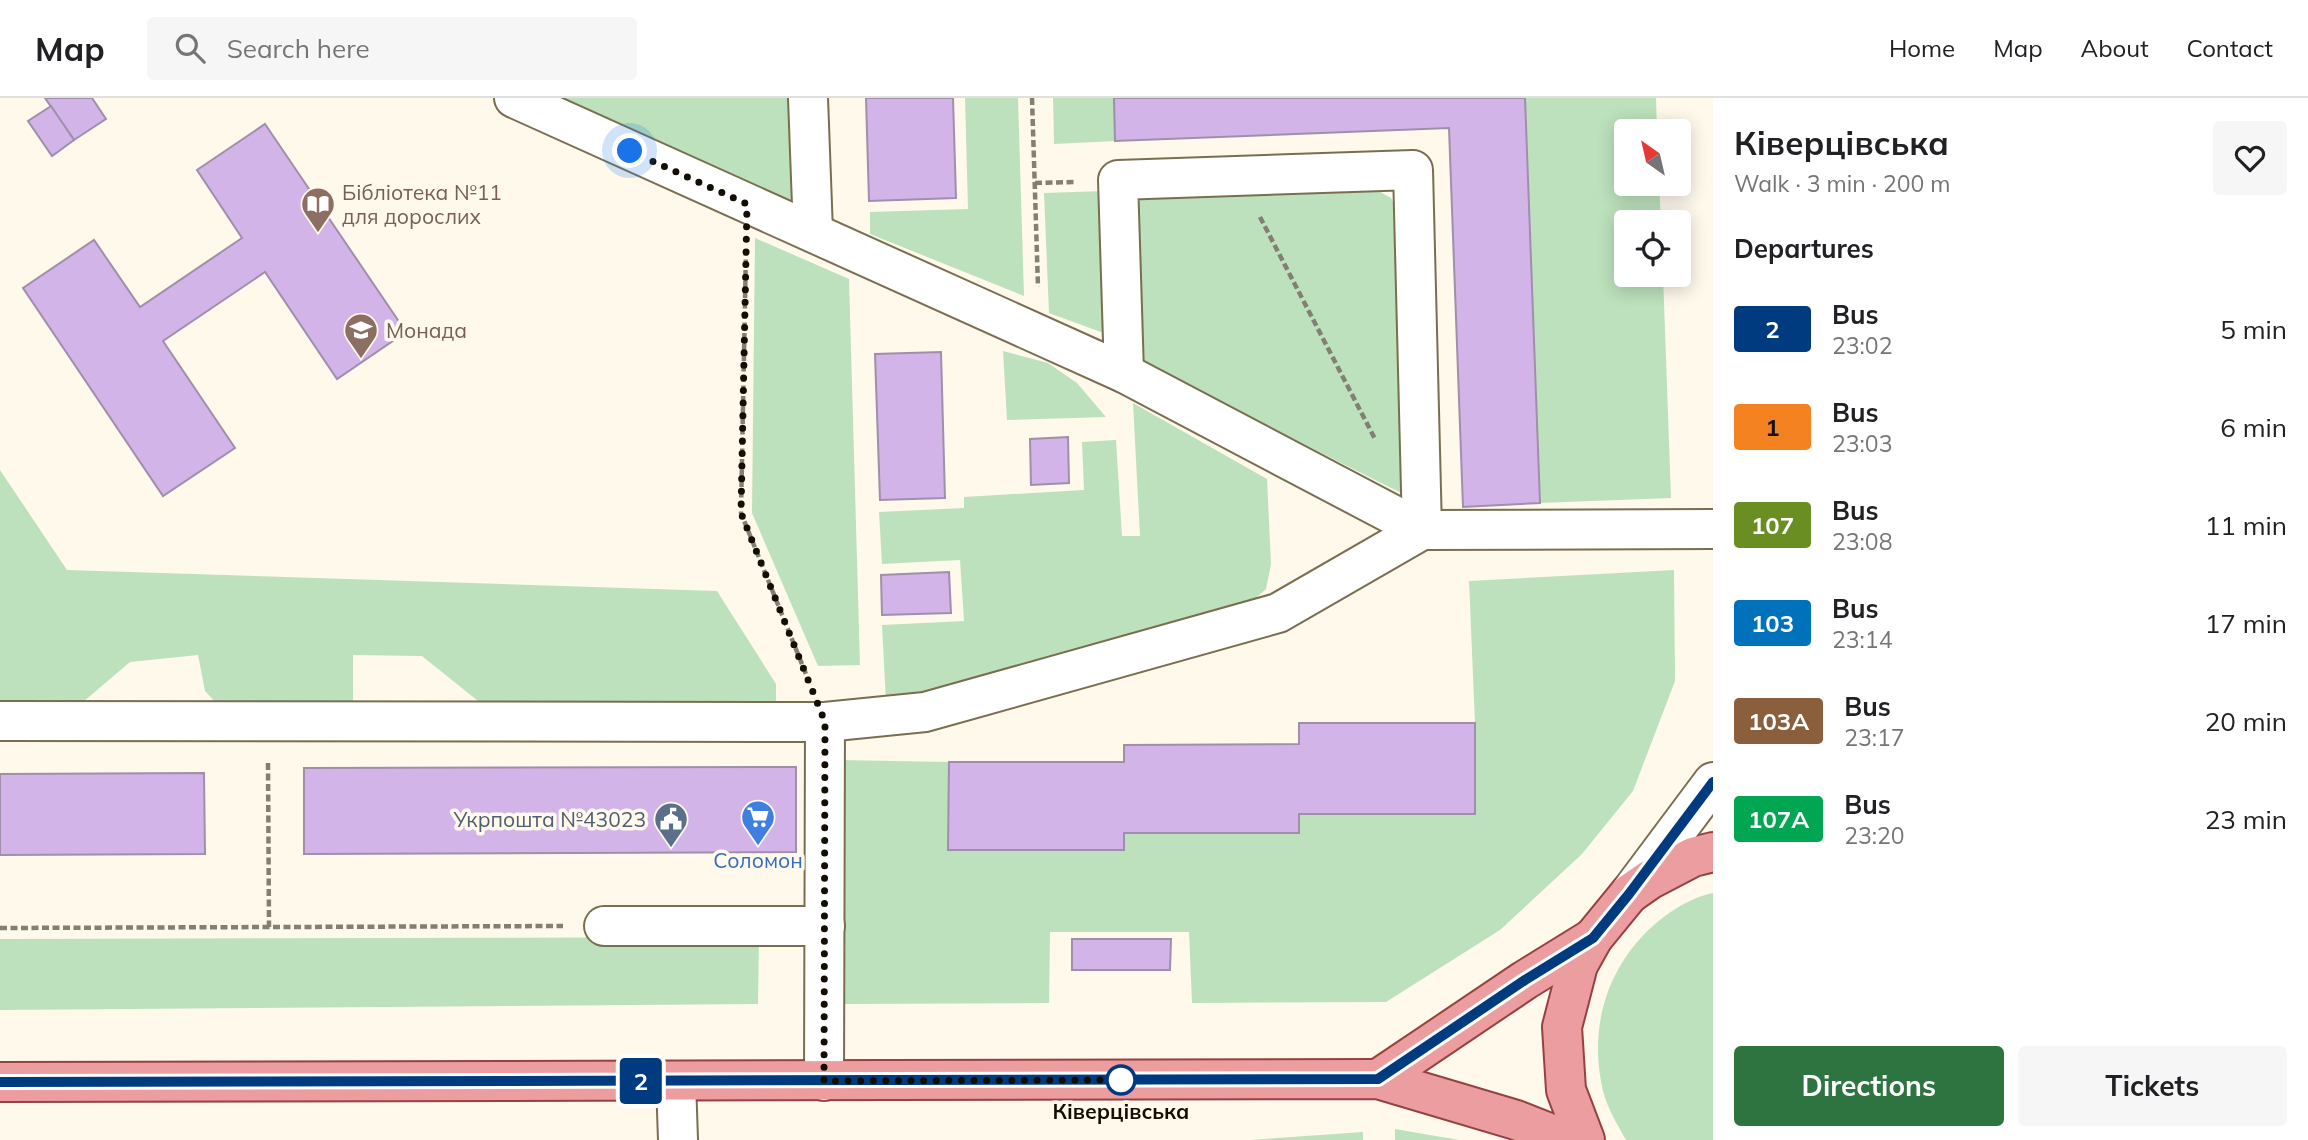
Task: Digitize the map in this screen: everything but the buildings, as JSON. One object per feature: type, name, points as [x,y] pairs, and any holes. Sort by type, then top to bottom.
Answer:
[{"type":"main road","points":[[1586,1140],[1566,1090],[1562,1027],[1578,965],[1593,938],[1629,894],[1693,857],[1713,852]]},
{"type":"main road","points":[[1378,1079],[1525,980],[1593,938]]},
{"type":"main road","points":[[0,1082],[1378,1079],[1517,1121],[1567,1140]]},
{"type":"street","points":[[513,98],[1124,373],[1422,530],[1713,529]]},
{"type":"street","points":[[808,98],[813,232]]},
{"type":"street","points":[[1124,373],[1118,180],[1413,170],[1422,530]]},
{"type":"street","points":[[0,721],[825,722],[925,712],[1278,612],[1422,530]]},
{"type":"street","points":[[824,1081],[825,722]]},
{"type":"street","points":[[1629,894],[1713,782]]},
{"type":"street","points":[[604,926],[824,926]]},
{"type":"street","points":[[676,1081],[678,1140]]},
{"type":"path","points":[[1032,98],[1039,333]]},
{"type":"path","points":[[1239,175],[1378,444]]},
{"type":"path","points":[[747,204],[741,513],[825,722]]},
{"type":"path","points":[[267,721],[269,927]]},
{"type":"path","points":[[0,928],[604,926]]},
{"type":"green space","points":[[558,98],[797,98],[800,206]]},
{"type":"green space","points":[[965,98],[1018,98],[1024,296],[870,234],[870,212],[968,209]]},
{"type":"green space","points":[[1053,98],[1114,98],[1115,141],[1054,144]]},
{"type":"green space","points":[[1525,98],[1656,98],[1657,119],[1614,119],[1614,196],[1660,196],[1660,210],[1614,210],[1614,287],[1663,287],[1671,498],[1540,503]]},
{"type":"green space","points":[[1371,187],[1391,198],[1402,220],[1407,496],[1134,359],[1131,194]]},
{"type":"green space","points":[[1105,191],[1109,335],[1049,313],[1044,193]]},
{"type":"green space","points":[[755,238],[849,279],[860,665],[818,666],[752,513]]},
{"type":"green space","points":[[1003,351],[1048,363],[1077,383],[1106,417],[1007,420]]},
{"type":"green space","points":[[1133,403],[1267,479],[1271,564],[1266,589],[1240,612],[886,703],[882,625],[964,621],[960,560],[882,564],[879,512],[964,508],[964,497],[1084,490],[1082,442],[1116,440],[1122,536],[1140,536]]},
{"type":"green space","points":[[0,470],[67,570],[717,591],[776,684],[776,703],[488,709],[422,656],[353,655],[353,710],[222,709],[205,691],[198,655],[130,662],[77,707],[0,707]]},
{"type":"green space","points":[[1674,570],[1675,681],[1633,791],[1582,854],[1500,930],[1386,1002],[1192,1003],[1189,932],[1050,932],[1049,1003],[838,1004],[838,760],[949,762],[949,850],[1123,850],[1124,833],[1299,833],[1299,814],[1475,814],[1475,723],[1469,581]]},
{"type":"green space","points":[[1713,893],[1713,1140],[1626,1140],[1605,1097],[1598,1057],[1602,1011],[1609,989],[1631,949],[1647,932],[1682,905]]},
{"type":"green space","points":[[759,937],[758,1004],[0,1010],[0,939]]},
{"type":"green space","points":[[1395,1129],[1459,1140],[1395,1140]]},
{"type":"green space","points":[[1363,1132],[1363,1140],[1250,1140]]},
{"type":"bus line","name":"2","points":[[0,1082],[1378,1079],[1525,980],[1593,938],[1713,782]]},
{"type":"place","name":"Бібліотека №11 для дорослих","points":[[318,234]]},
{"type":"place","name":"Монада","points":[[361,360]]},
{"type":"place","name":"Соломон","points":[[758,847]]},
{"type":"place","name":"Укрпошта №43023","points":[[671,849]]},
{"type":"place","name":"Ківерцівська","points":[[1121,1080]]},
{"type":"route","points":[[630,151],[747,204],[741,513],[825,722],[824,1081],[1130,1080],[1121,1080]]}]
